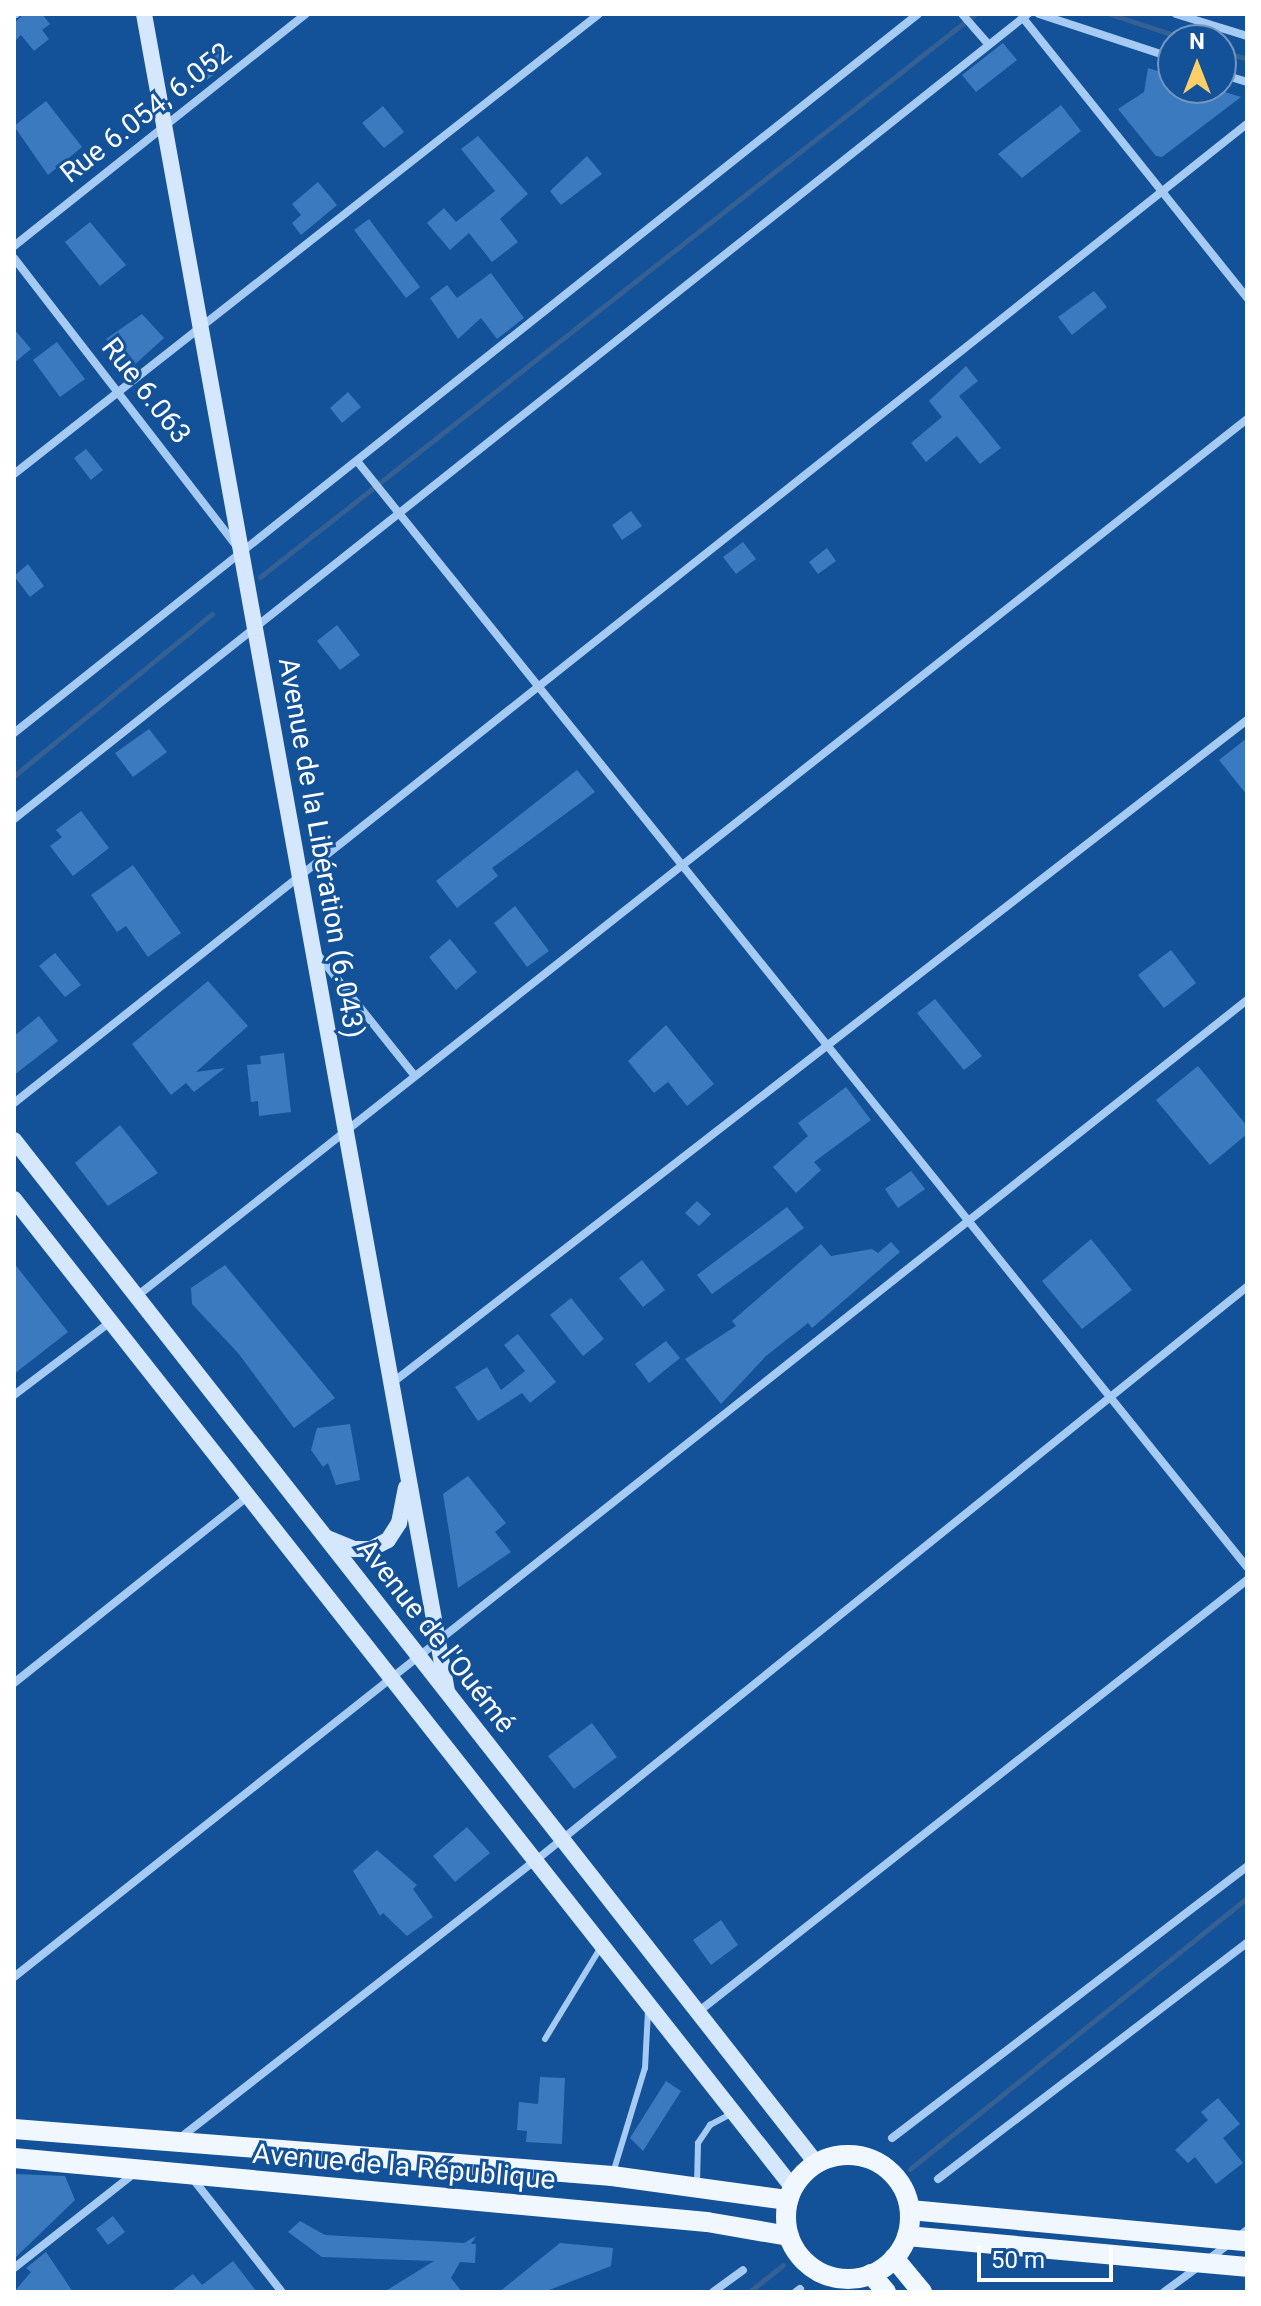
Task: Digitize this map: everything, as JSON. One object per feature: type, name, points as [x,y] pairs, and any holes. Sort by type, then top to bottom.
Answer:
[{"type":"main road","name":"Avenue de la Libération (6.043)","points":[[144,14],[447,1691]]},
{"type":"main road","name":"Avenue de l'Ouémé","points":[[14,1140],[817,2164]]},
{"type":"main road","points":[[14,1199],[602,1946],[648,2009],[733,2113],[790,2194],[789,2236],[802,2259],[825,2274],[852,2279],[871,2274],[894,2258],[907,2236],[910,2210],[901,2185],[876,2162],[850,2155],[817,2164],[790,2194]]},
{"type":"main road","points":[[326,1537],[354,1549],[371,1549],[388,1540],[399,1523],[408,1479]]},
{"type":"main road","name":"Avenue de la République","points":[[14,2129],[612,2176],[698,2188],[790,2194]]},
{"type":"main road","name":"Avenue de la République","points":[[14,2158],[707,2222],[789,2236]]},
{"type":"main road","points":[[910,2210],[1243,2237]]},
{"type":"main road","points":[[907,2236],[1247,2267]]},
{"type":"main road","points":[[894,2258],[922,2292]]},
{"type":"main road","points":[[871,2274],[886,2292]]},
{"type":"street","name":"Rue 6.054, 6.052","points":[[14,246],[306,14]]},
{"type":"street","points":[[14,474],[599,14]]},
{"type":"street","points":[[14,733],[918,14]]},
{"type":"street","points":[[962,14],[987,43]]},
{"type":"street","points":[[1039,14],[1157,53]]},
{"type":"street","points":[[1176,14],[1247,36]]},
{"type":"street","points":[[14,819],[255,630],[987,43],[1026,16],[1247,298]]},
{"type":"street","points":[[14,1103],[1247,124]]},
{"type":"street","name":"Rue 6.063","points":[[14,258],[242,552]]},
{"type":"street","points":[[137,1296],[1247,419]]},
{"type":"street","points":[[357,461],[1247,1567]]},
{"type":"street","points":[[391,1383],[1247,720]]},
{"type":"street","points":[[312,948],[415,1076]]},
{"type":"street","points":[[14,1977],[1247,1000]]},
{"type":"street","points":[[173,2143],[535,1861],[1247,1287]]},
{"type":"street","points":[[14,1395],[110,1322]]},
{"type":"street","points":[[14,1683],[248,1496]]},
{"type":"street","points":[[698,2012],[1247,1580]]},
{"type":"street","points":[[892,2138],[1247,1867]]},
{"type":"street","points":[[938,2179],[1247,1943]]},
{"type":"street","points":[[14,2268],[139,2170]]},
{"type":"street","points":[[190,2176],[282,2292]]},
{"type":"street","points":[[1164,2292],[1243,2237]]},
{"type":"street","points":[[713,2292],[743,2270]]},
{"type":"lane","points":[[545,2039],[602,1946]]},
{"type":"lane","points":[[612,2176],[645,2068],[648,2009]]},
{"type":"lane","points":[[698,2188],[694,2161],[698,2143],[710,2125],[733,2113]]},
{"type":"building","points":[[24,14],[42,14],[50,24],[42,30],[49,39],[34,51],[21,35],[14,42],[14,23]]},
{"type":"building","points":[[1003,43],[1017,60],[976,92],[962,75]]},
{"type":"building","points":[[222,44],[234,59],[199,86],[198,61]]},
{"type":"building","points":[[1148,68],[1157,71],[1157,104],[1232,104],[1162,157],[1156,156],[1118,109],[1144,92]]},
{"type":"building","points":[[46,101],[82,147],[48,175],[14,126]]},
{"type":"building","points":[[1061,105],[1081,131],[1022,178],[998,154]]},
{"type":"building","points":[[383,106],[404,132],[384,148],[362,123]]},
{"type":"building","points":[[478,136],[528,194],[500,219],[518,242],[492,262],[469,233],[450,250],[427,223],[444,208],[456,222],[495,191],[461,149]]},
{"type":"building","points":[[587,156],[602,174],[561,205],[550,191]]},
{"type":"building","points":[[318,182],[337,205],[301,235],[292,223],[301,215],[292,204]]},
{"type":"building","points":[[369,219],[420,287],[406,298],[354,230]]},
{"type":"building","points":[[90,222],[126,265],[100,286],[65,242]]},
{"type":"building","points":[[491,273],[524,318],[497,339],[481,318],[458,339],[430,298],[447,285],[457,298]]},
{"type":"building","points":[[1094,291],[1107,307],[1072,335],[1058,317]]},
{"type":"building","points":[[142,314],[164,338],[132,367],[106,339]]},
{"type":"building","points":[[14,329],[31,349],[14,363]]},
{"type":"building","points":[[57,342],[85,379],[60,397],[33,360]]},
{"type":"building","points":[[966,366],[978,381],[959,396],[1001,448],[980,464],[957,436],[926,462],[911,443],[942,417],[929,401]]},
{"type":"building","points":[[348,392],[361,407],[342,423],[330,408]]},
{"type":"building","points":[[86,449],[103,470],[91,480],[74,458]]},
{"type":"building","points":[[631,511],[642,526],[622,540],[612,525]]},
{"type":"building","points":[[743,542],[756,559],[736,574],[723,557]]},
{"type":"building","points":[[827,548],[836,561],[818,574],[809,562]]},
{"type":"building","points":[[28,564],[44,586],[30,597],[14,576]]},
{"type":"building","points":[[337,625],[360,655],[340,670],[317,641]]},
{"type":"building","points":[[149,729],[167,752],[133,777],[115,753]]},
{"type":"building","points":[[1247,738],[1247,795],[1219,760]]},
{"type":"building","points":[[577,770],[595,792],[492,868],[498,876],[457,908],[436,881]]},
{"type":"building","points":[[81,811],[109,848],[73,876],[50,846],[62,837],[56,830]]},
{"type":"building","points":[[133,865],[181,933],[148,957],[126,926],[117,932],[91,895]]},
{"type":"building","points":[[515,906],[549,951],[527,967],[494,923]]},
{"type":"building","points":[[450,939],[477,972],[456,990],[429,957]]},
{"type":"building","points":[[1171,950],[1196,983],[1164,1008],[1138,975]]},
{"type":"building","points":[[55,953],[81,985],[65,997],[39,966]]},
{"type":"building","points":[[208,981],[248,1026],[196,1072],[225,1068],[194,1092],[186,1083],[171,1095],[132,1044]]},
{"type":"building","points":[[935,999],[982,1056],[964,1070],[917,1013]]},
{"type":"building","points":[[39,1016],[58,1041],[14,1075],[14,1036]]},
{"type":"building","points":[[666,1025],[714,1084],[687,1106],[668,1082],[654,1093],[628,1061]]},
{"type":"building","points":[[284,1053],[291,1112],[259,1116],[258,1101],[251,1102],[247,1065],[261,1064],[260,1056]]},
{"type":"building","points":[[1198,1066],[1247,1126],[1247,1134],[1210,1165],[1156,1100]]},
{"type":"building","points":[[846,1087],[871,1120],[814,1162],[821,1170],[796,1193],[773,1167],[808,1136],[798,1123]]},
{"type":"building","points":[[120,1125],[158,1173],[108,1206],[75,1163]]},
{"type":"building","points":[[911,1171],[925,1189],[898,1208],[885,1189]]},
{"type":"building","points":[[697,1201],[711,1214],[699,1226],[685,1213]]},
{"type":"building","points":[[787,1207],[804,1228],[712,1294],[697,1275]]},
{"type":"building","points":[[1091,1239],[1132,1290],[1082,1329],[1042,1281]]},
{"type":"building","points":[[891,1242],[900,1252],[812,1328],[808,1323],[766,1356],[721,1404],[685,1359],[736,1326],[732,1321],[821,1244],[831,1256],[872,1249],[878,1253]]},
{"type":"building","points":[[642,1260],[665,1290],[643,1307],[619,1278]]},
{"type":"building","points":[[14,1263],[68,1332],[14,1374]]},
{"type":"building","points":[[225,1265],[335,1398],[294,1428],[238,1353],[192,1304],[191,1288]]},
{"type":"building","points":[[571,1298],[604,1339],[583,1356],[550,1315]]},
{"type":"building","points":[[518,1334],[556,1382],[530,1403],[522,1393],[478,1421],[455,1387],[487,1367],[501,1390],[525,1371],[504,1345]]},
{"type":"building","points":[[666,1341],[680,1358],[649,1383],[635,1364]]},
{"type":"building","points":[[350,1424],[360,1480],[336,1485],[328,1463],[323,1467],[311,1450],[317,1428]]},
{"type":"building","points":[[468,1476],[506,1523],[495,1532],[511,1552],[458,1588],[443,1494]]},
{"type":"building","points":[[592,1723],[617,1757],[574,1789],[548,1756]]},
{"type":"building","points":[[467,1827],[490,1853],[455,1882],[433,1856]]},
{"type":"building","points":[[377,1850],[417,1885],[413,1889],[433,1917],[407,1936],[383,1913],[380,1916],[353,1871]]},
{"type":"building","points":[[721,1920],[738,1945],[711,1965],[693,1940]]},
{"type":"building","points":[[540,2077],[565,2078],[562,2144],[526,2142],[527,2131],[517,2130],[519,2102],[538,2104]]},
{"type":"building","points":[[666,2081],[681,2091],[643,2151],[630,2138]]},
{"type":"building","points":[[1218,2098],[1240,2124],[1223,2138],[1243,2163],[1216,2184],[1195,2157],[1188,2163],[1175,2150],[1208,2120],[1201,2112]]},
{"type":"building","points":[[14,2174],[65,2176],[75,2200],[16,2257]]},
{"type":"building","points":[[113,2216],[125,2232],[108,2245],[96,2229]]},
{"type":"building","points":[[300,2221],[325,2235],[464,2243],[476,2236],[471,2244],[476,2244],[475,2263],[460,2262],[451,2278],[462,2292],[384,2292],[434,2261],[322,2257],[288,2232]]},
{"type":"building","points":[[560,2243],[613,2248],[611,2266],[544,2292],[499,2292]]},
{"type":"building","points":[[46,2252],[73,2292],[14,2292],[31,2272],[26,2268]]},
{"type":"building","points":[[233,2261],[257,2292],[170,2292],[193,2274],[202,2285]]},
{"type":"waterway","points":[[260,577],[975,14]]},
{"type":"waterway","points":[[1110,14],[1157,29]]},
{"type":"waterway","points":[[1237,56],[1247,59]]},
{"type":"waterway","points":[[14,776],[212,614]]},
{"type":"waterway","points":[[910,2169],[1247,1898]]},
{"type":"waterway","points":[[749,2292],[783,2265]]}]
